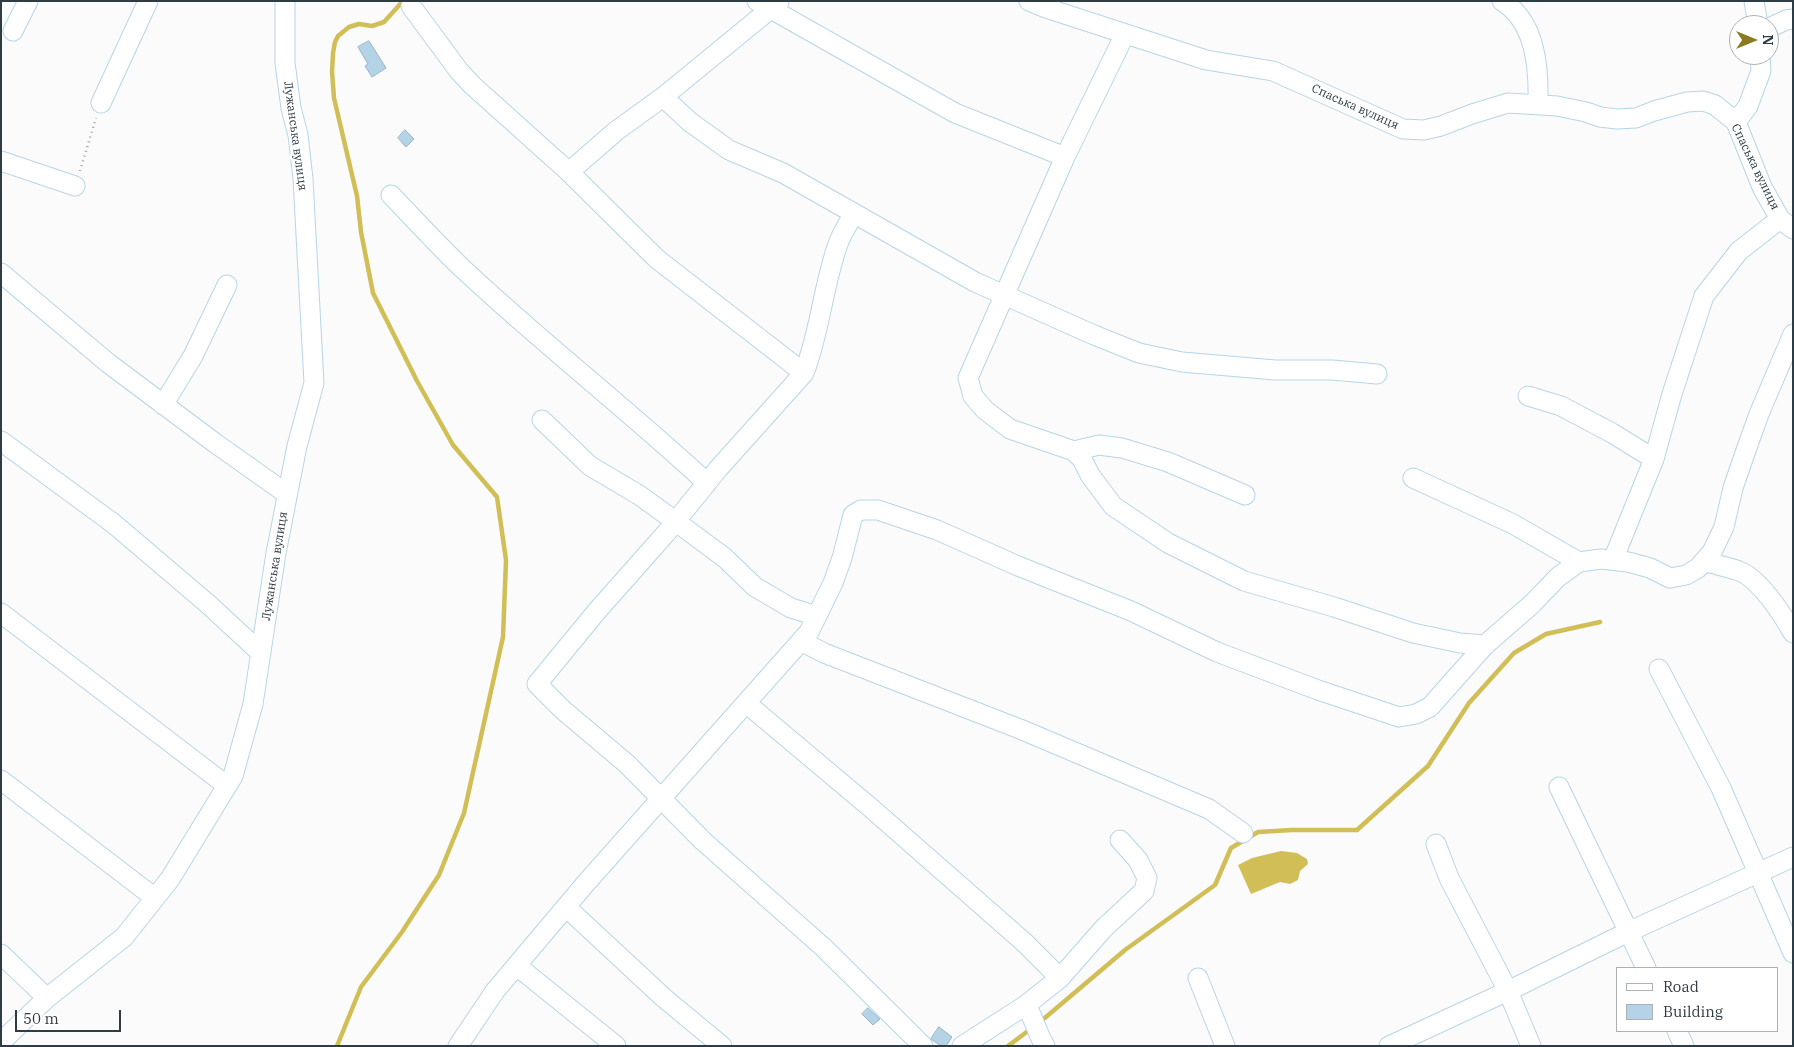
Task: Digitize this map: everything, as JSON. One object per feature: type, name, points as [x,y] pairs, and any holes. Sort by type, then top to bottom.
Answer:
[{"type":"street","points":[[13,31],[28,1]]},
{"type":"street","points":[[101,103],[148,1]]},
{"type":"street","name":"Лужанська вулиця","points":[[1,1042],[47,998],[124,936],[170,879],[232,776],[253,704],[276,553],[297,446],[314,383],[302,179],[298,135],[286,70],[284,43],[285,1]]},
{"type":"street","name":"Спаська вулиця","points":[[1029,1],[1206,60],[1273,71],[1403,129],[1424,130],[1441,126],[1508,103],[1557,106],[1600,117],[1618,119],[1636,118],[1687,102],[1703,101],[1714,105],[1736,122],[1762,187],[1786,224]]},
{"type":"street","points":[[1502,1],[1512,7],[1528,30],[1534,52],[1538,104]]},
{"type":"street","points":[[1754,1],[1756,15]]},
{"type":"street","points":[[569,172],[616,131],[663,97],[769,4],[955,113],[1065,157]]},
{"type":"street","points":[[411,6],[459,71],[472,85],[569,172],[657,259],[804,373]]},
{"type":"street","points":[[1779,23],[1793,19]]},
{"type":"street","points":[[1125,34],[1065,157],[968,378],[973,396],[985,410],[1010,429],[1074,450],[1099,445],[1122,448],[1168,462],[1245,495]]},
{"type":"street","points":[[1736,122],[1748,106],[1761,71],[1761,65]]},
{"type":"street","points":[[663,97],[690,122],[729,150],[783,173],[975,282],[1139,353],[1182,362],[1275,370],[1332,370],[1377,374]]},
{"type":"street","points":[[1,161],[75,186]]},
{"type":"street","points":[[391,195],[463,269],[661,441],[706,483]]},
{"type":"street","points":[[854,213],[838,243],[818,319],[811,356],[804,373],[706,483],[537,684],[562,710],[627,764],[703,841],[823,947],[923,1046]]},
{"type":"street","points":[[1613,560],[1654,459],[1672,394],[1704,296],[1739,251],[1786,224]]},
{"type":"street","points":[[1,273],[108,363],[288,494]]},
{"type":"street","points":[[164,405],[193,356],[227,285]]},
{"type":"street","points":[[458,1046],[495,991],[566,907],[809,632],[833,583],[842,558],[853,515],[861,510],[878,510],[937,530],[1018,566],[1131,611],[1218,652],[1318,690],[1399,717],[1416,714],[1430,707],[1486,645],[1532,604],[1558,577],[1580,562],[1601,559],[1628,562],[1650,568],[1670,578],[1686,575],[1698,568],[1712,552],[1724,527],[1733,488],[1759,414],[1793,334]]},
{"type":"street","points":[[1528,396],[1561,406],[1612,433],[1654,459]]},
{"type":"street","points":[[542,420],[590,466],[639,495],[675,521],[725,558],[755,587],[791,608],[817,616]]},
{"type":"street","points":[[1,442],[114,524],[208,604],[261,653]]},
{"type":"street","points":[[1074,450],[1113,506],[1168,543],[1244,581],[1334,607],[1413,633],[1460,643],[1486,645]]},
{"type":"street","points":[[1413,478],[1513,524],[1580,562]]},
{"type":"street","points":[[1704,561],[1740,571],[1759,586],[1779,609],[1793,633]]},
{"type":"street","points":[[1,613],[226,785]]},
{"type":"street","points":[[801,641],[824,654],[1020,729],[1208,809],[1243,833]]},
{"type":"street","points":[[1659,670],[1721,788],[1793,953]]},
{"type":"street","points":[[746,703],[871,808],[1025,943],[1060,978]]},
{"type":"street","points":[[1,780],[154,898]]},
{"type":"street","points":[[1560,787],[1646,967]]},
{"type":"street","points":[[962,1046],[1030,1012],[1104,928],[1144,891],[1147,878],[1138,860],[1120,840]]},
{"type":"street","points":[[1436,844],[1449,878],[1508,991],[1531,1046]]},
{"type":"street","points":[[1389,1046],[1508,991],[1628,932],[1793,858]]},
{"type":"street","points":[[566,907],[664,998],[722,1046]]},
{"type":"street","points":[[1,954],[47,998]]},
{"type":"street","points":[[516,966],[616,1046]]},
{"type":"street","points":[[1198,978],[1225,1046]]},
{"type":"street","points":[[1030,1012],[1042,1041]]},
{"type":"street","points":[[1677,1032],[1684,1046]]},
{"type":"path","points":[[75,186],[101,103]]},
{"type":"shaded area","points":[[1281,851],[1297,853],[1307,859],[1308,864],[1300,871],[1298,880],[1290,884],[1280,882],[1251,894],[1238,865],[1252,858]]},
{"type":"building","points":[[369,41],[386,68],[372,77],[365,66],[368,64],[358,47]]},
{"type":"building","points":[[405,130],[414,139],[406,147],[398,138]]},
{"type":"building","points":[[868,1008],[880,1019],[873,1025],[862,1014]]},
{"type":"building","points":[[939,1027],[952,1037],[946,1046],[941,1046],[931,1039]]},
{"type":"waterway","points":[[337,1046],[361,987],[402,932],[439,875],[464,813],[503,637],[506,560],[497,497],[453,445],[417,381],[373,293],[361,232],[357,196],[334,98],[333,53],[338,36],[349,27],[359,24],[372,26],[384,22],[403,1]]},
{"type":"waterway","points":[[1040,1022],[1125,950],[1215,885],[1231,848],[1258,832],[1357,830],[1428,766],[1469,703],[1514,653],[1546,634],[1600,622]]},
{"type":"waterway","points":[[1008,1046],[1032,1028]]}]
